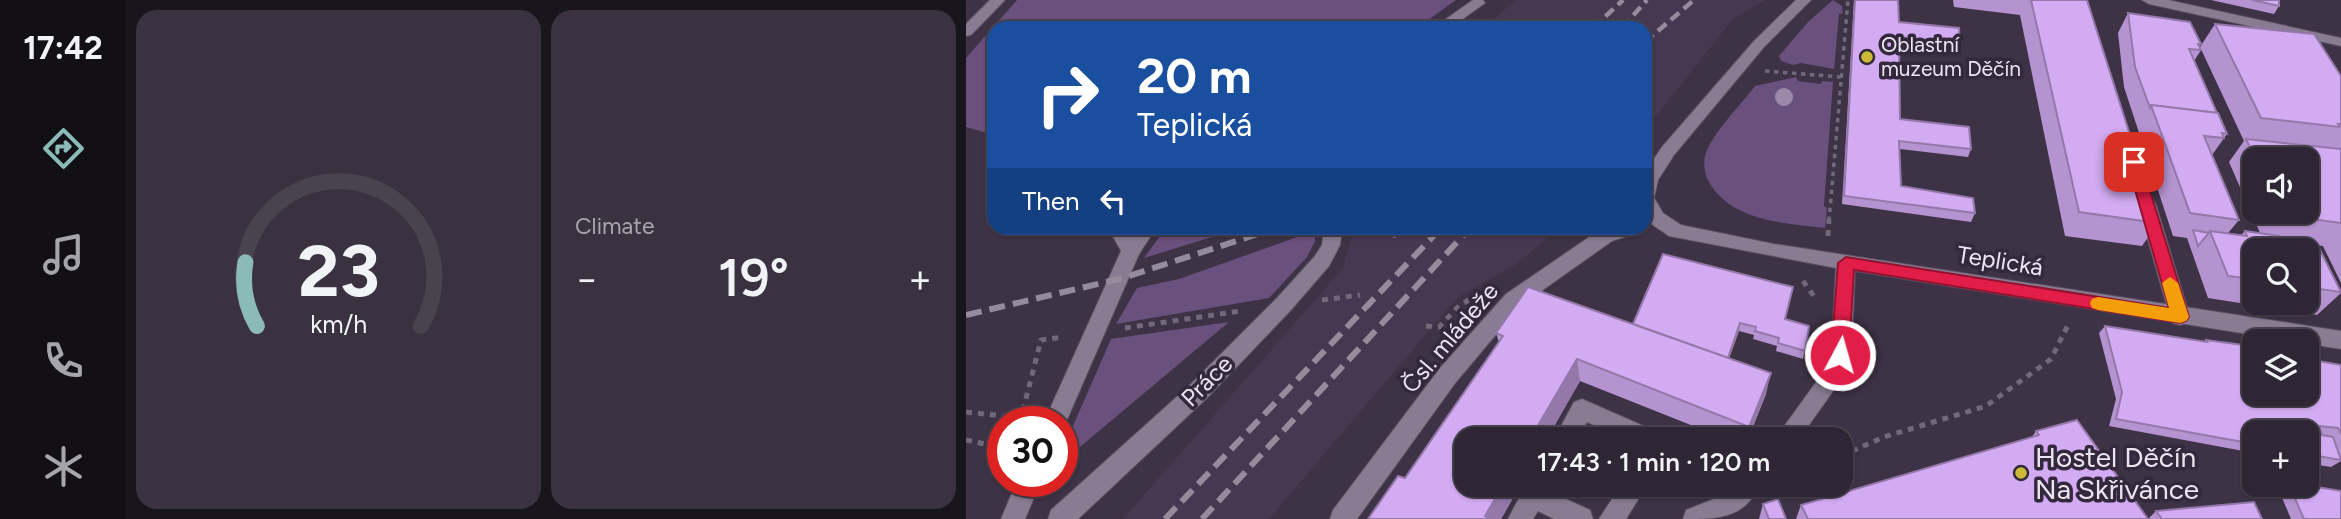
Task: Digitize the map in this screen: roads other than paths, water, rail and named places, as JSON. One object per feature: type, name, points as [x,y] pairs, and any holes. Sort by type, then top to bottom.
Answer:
[{"type":"street","points":[[966,32],[998,0]]},
{"type":"street","points":[[1652,175],[1668,151],[1759,44],[1804,0]]},
{"type":"street","points":[[2149,0],[2341,43]]},
{"type":"street","points":[[1451,21],[1480,2]]},
{"type":"street","points":[[1460,21],[1480,2]]},
{"type":"street","points":[[2141,188],[2180,317]]},
{"type":"street","name":"Teplická","points":[[1652,221],[1676,231],[1846,263],[2341,340]]},
{"type":"street","points":[[1123,235],[1131,251]]},
{"type":"street","points":[[1062,406],[1131,251],[1142,235]]},
{"type":"street","name":"Práce","points":[[1060,519],[1199,391],[1284,304],[1322,261],[1331,246],[1332,235]]},
{"type":"street","name":"Čsl. mládeže","points":[[1342,519],[1448,375],[1513,300],[1608,235]]},
{"type":"street","points":[[1795,427],[1837,370],[1842,339],[1846,263]]},
{"type":"street","points":[[1572,427],[1582,409],[1622,427]]},
{"type":"street","points":[[1013,519],[1022,497]]},
{"type":"street","points":[[1520,519],[1532,497]]},
{"type":"street","points":[[1547,497],[1581,519]]},
{"type":"street","points":[[1611,519],[1626,497]]},
{"type":"street","points":[[1695,518],[1733,503],[1738,497]]},
{"type":"railway","points":[[1600,21],[1623,0]]},
{"type":"railway","points":[[1628,21],[1647,0]]},
{"type":"railway","points":[[1652,36],[1694,0]]},
{"type":"railway","points":[[966,315],[1123,278],[1255,235]]},
{"type":"railway","points":[[1165,519],[1434,235]]},
{"type":"railway","points":[[1202,519],[1464,235]]},
{"type":"place","name":"Oblastní muzeum Děčín","points":[[1867,57]]},
{"type":"place","name":"Hostel Děčín Na Skřivánce","points":[[2021,473]]}]
